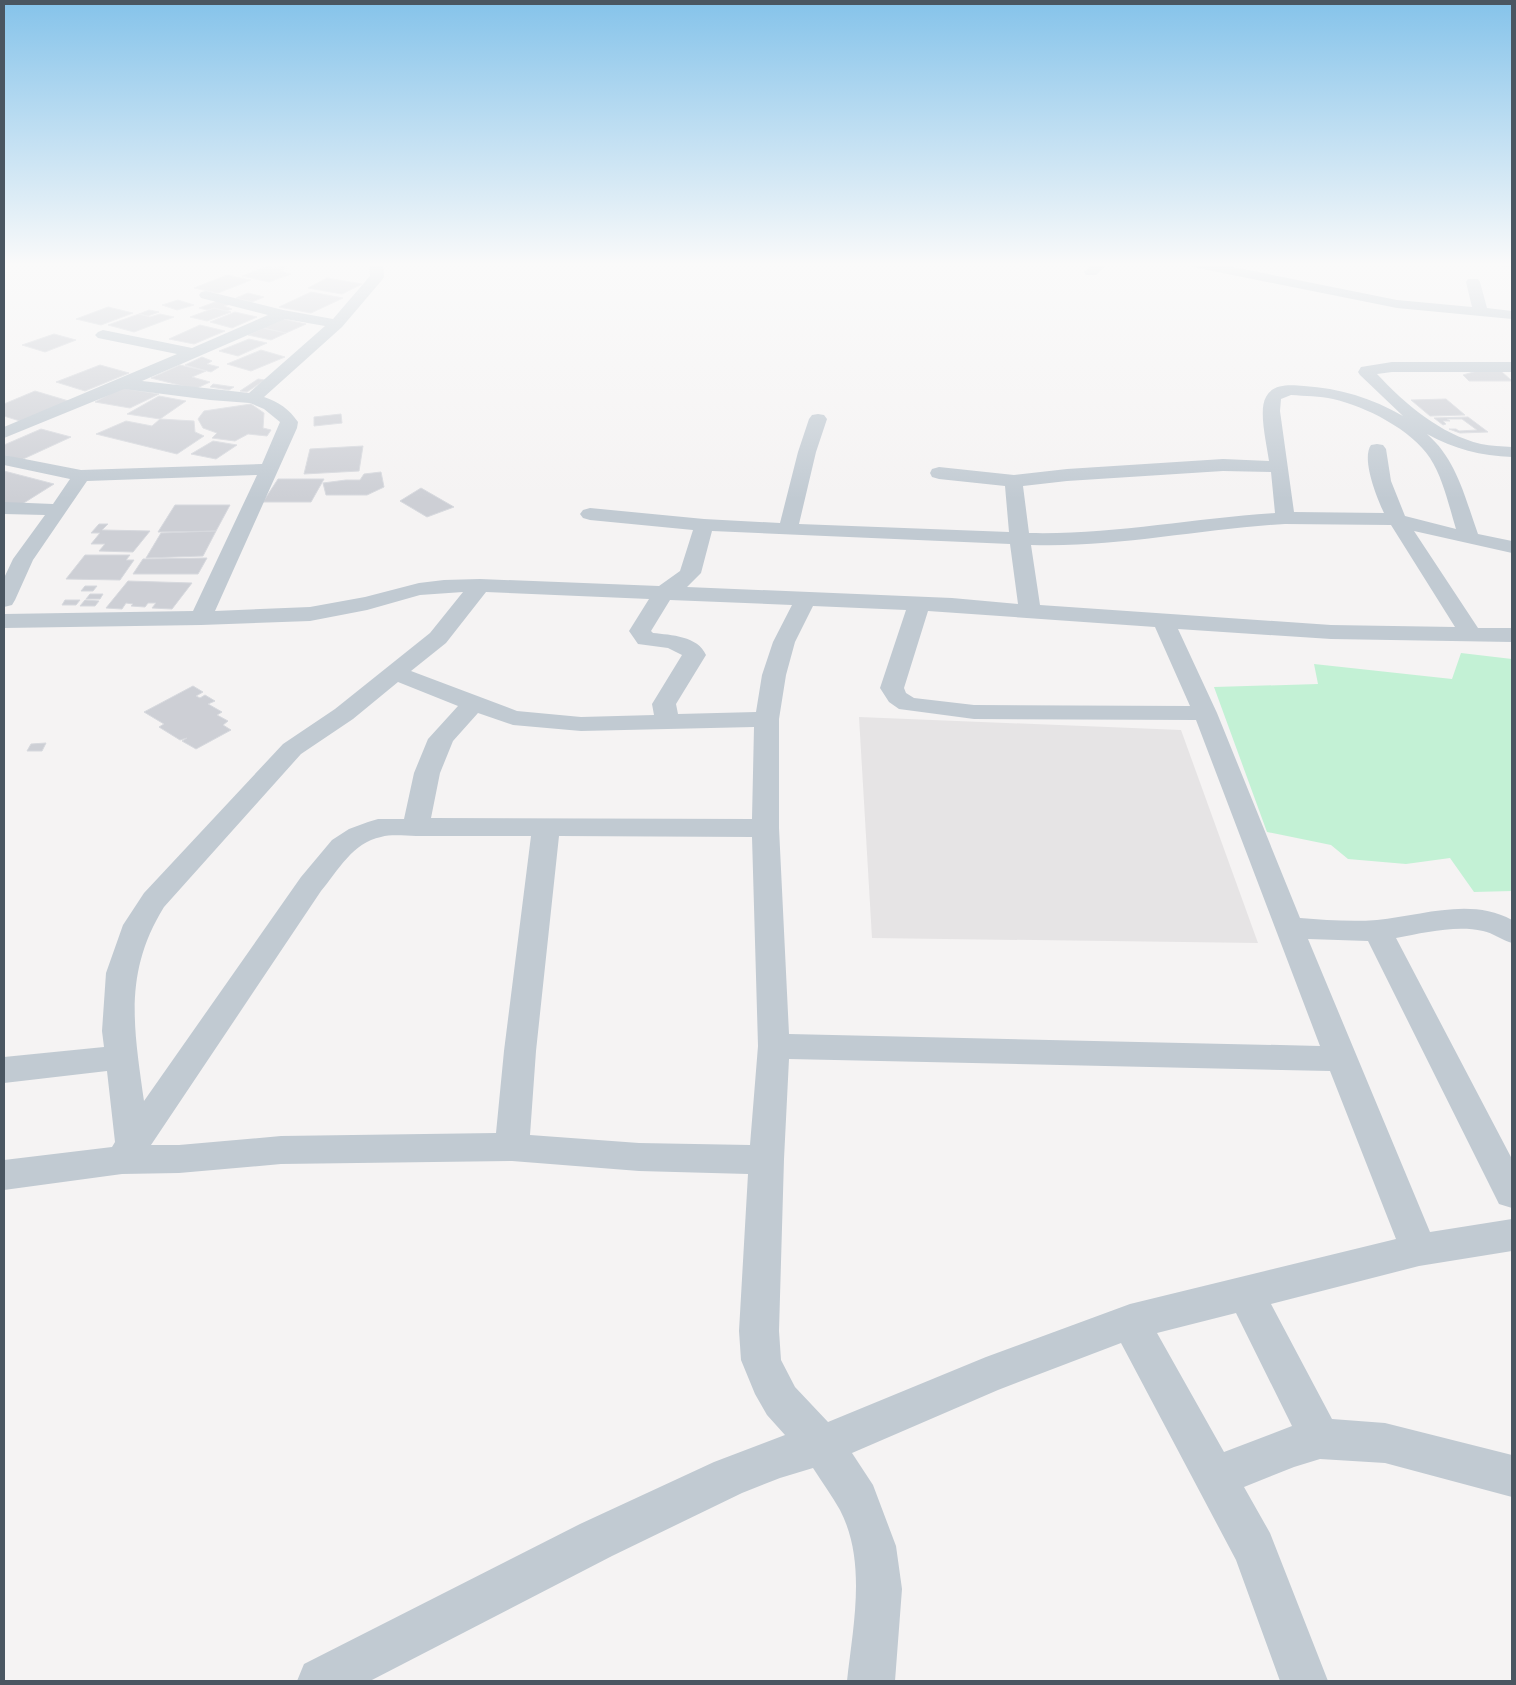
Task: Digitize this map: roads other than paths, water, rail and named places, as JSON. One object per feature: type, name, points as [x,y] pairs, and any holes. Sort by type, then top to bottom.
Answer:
[{"type":"street","points":[[137,342],[195,353]]},
{"type":"street","points":[[4,433],[221,342]]},
{"type":"street","points":[[253,398],[317,342]]},
{"type":"street","points":[[1512,367],[1392,367],[1374,368],[1366,372],[1376,383],[1438,434],[1478,449],[1512,452]]},
{"type":"street","points":[[122,384],[210,395],[253,398],[284,415],[289,422],[270,469],[201,618]]},
{"type":"street","points":[[1285,518],[1283,490],[1271,411],[1274,395],[1288,390],[1321,392],[1349,398],[1399,422],[1432,448],[1443,466],[1469,538]]},
{"type":"street","points":[[788,529],[807,452],[818,419]]},
{"type":"street","points":[[1377,449],[1376,465],[1397,520],[1472,635]]},
{"type":"street","points":[[4,460],[80,476],[270,469]]},
{"type":"street","points":[[939,473],[1014,481],[1067,475],[1215,465],[1278,467]]},
{"type":"street","points":[[4,600],[23,558],[59,510],[80,476]]},
{"type":"street","points":[[1014,481],[1014,497],[1030,612]]},
{"type":"street","points":[[4,508],[59,510]]},
{"type":"street","points":[[590,514],[704,525],[907,535],[1020,538],[1102,538],[1201,525],[1285,518],[1378,518],[1397,520],[1512,547]]},
{"type":"street","points":[[667,721],[664,704],[694,656],[692,650],[686,646],[674,642],[652,641],[641,635],[640,631],[664,593],[677,585],[690,573],[704,525]]},
{"type":"street","points":[[127,1152],[122,1058],[118,1031],[121,973],[138,925],[154,900],[292,749],[344,714],[438,638],[480,585]]},
{"type":"street","points":[[4,621],[201,618],[310,614],[360,605],[428,588],[480,585],[952,605],[1331,632],[1512,635]]},
{"type":"street","points":[[806,598],[784,642],[774,675],[766,719],[765,828],[774,1046],[766,1159],[759,1331],[761,1360],[769,1381],[781,1401],[822,1445],[858,1500],[874,1546],[879,1589],[871,1681]]},
{"type":"street","points":[[919,604],[892,688],[896,697],[908,704],[974,712],[1205,714]]},
{"type":"street","points":[[1163,621],[1205,714],[1419,1250]]},
{"type":"street","points":[[395,673],[513,718],[581,724],[766,719]]},
{"type":"street","points":[[416,827],[427,773],[441,739],[473,704]]},
{"type":"street","points":[[127,1152],[311,884],[342,846],[359,835],[378,828],[416,827],[765,828]]},
{"type":"street","points":[[512,1147],[520,1052],[546,828]]},
{"type":"street","points":[[1289,928],[1377,930],[1463,919],[1479,920],[1507,929],[1512,933]]},
{"type":"street","points":[[1377,930],[1512,1193]]},
{"type":"street","points":[[774,1046],[1342,1059]]},
{"type":"street","points":[[4,1070],[122,1058]]},
{"type":"street","points":[[4,1175],[127,1152],[179,1159],[280,1150],[512,1147],[610,1157],[703,1161],[766,1159]]},
{"type":"street","points":[[321,1681],[596,1540],[729,1477],[780,1457],[822,1445],[986,1376],[1130,1322],[1419,1250],[1512,1235]]},
{"type":"street","points":[[1248,1293],[1264,1331],[1320,1439]]},
{"type":"street","points":[[1130,1322],[1254,1549],[1304,1681]]},
{"type":"street","points":[[1215,1477],[1294,1446],[1320,1439],[1385,1443],[1512,1476]]}]
